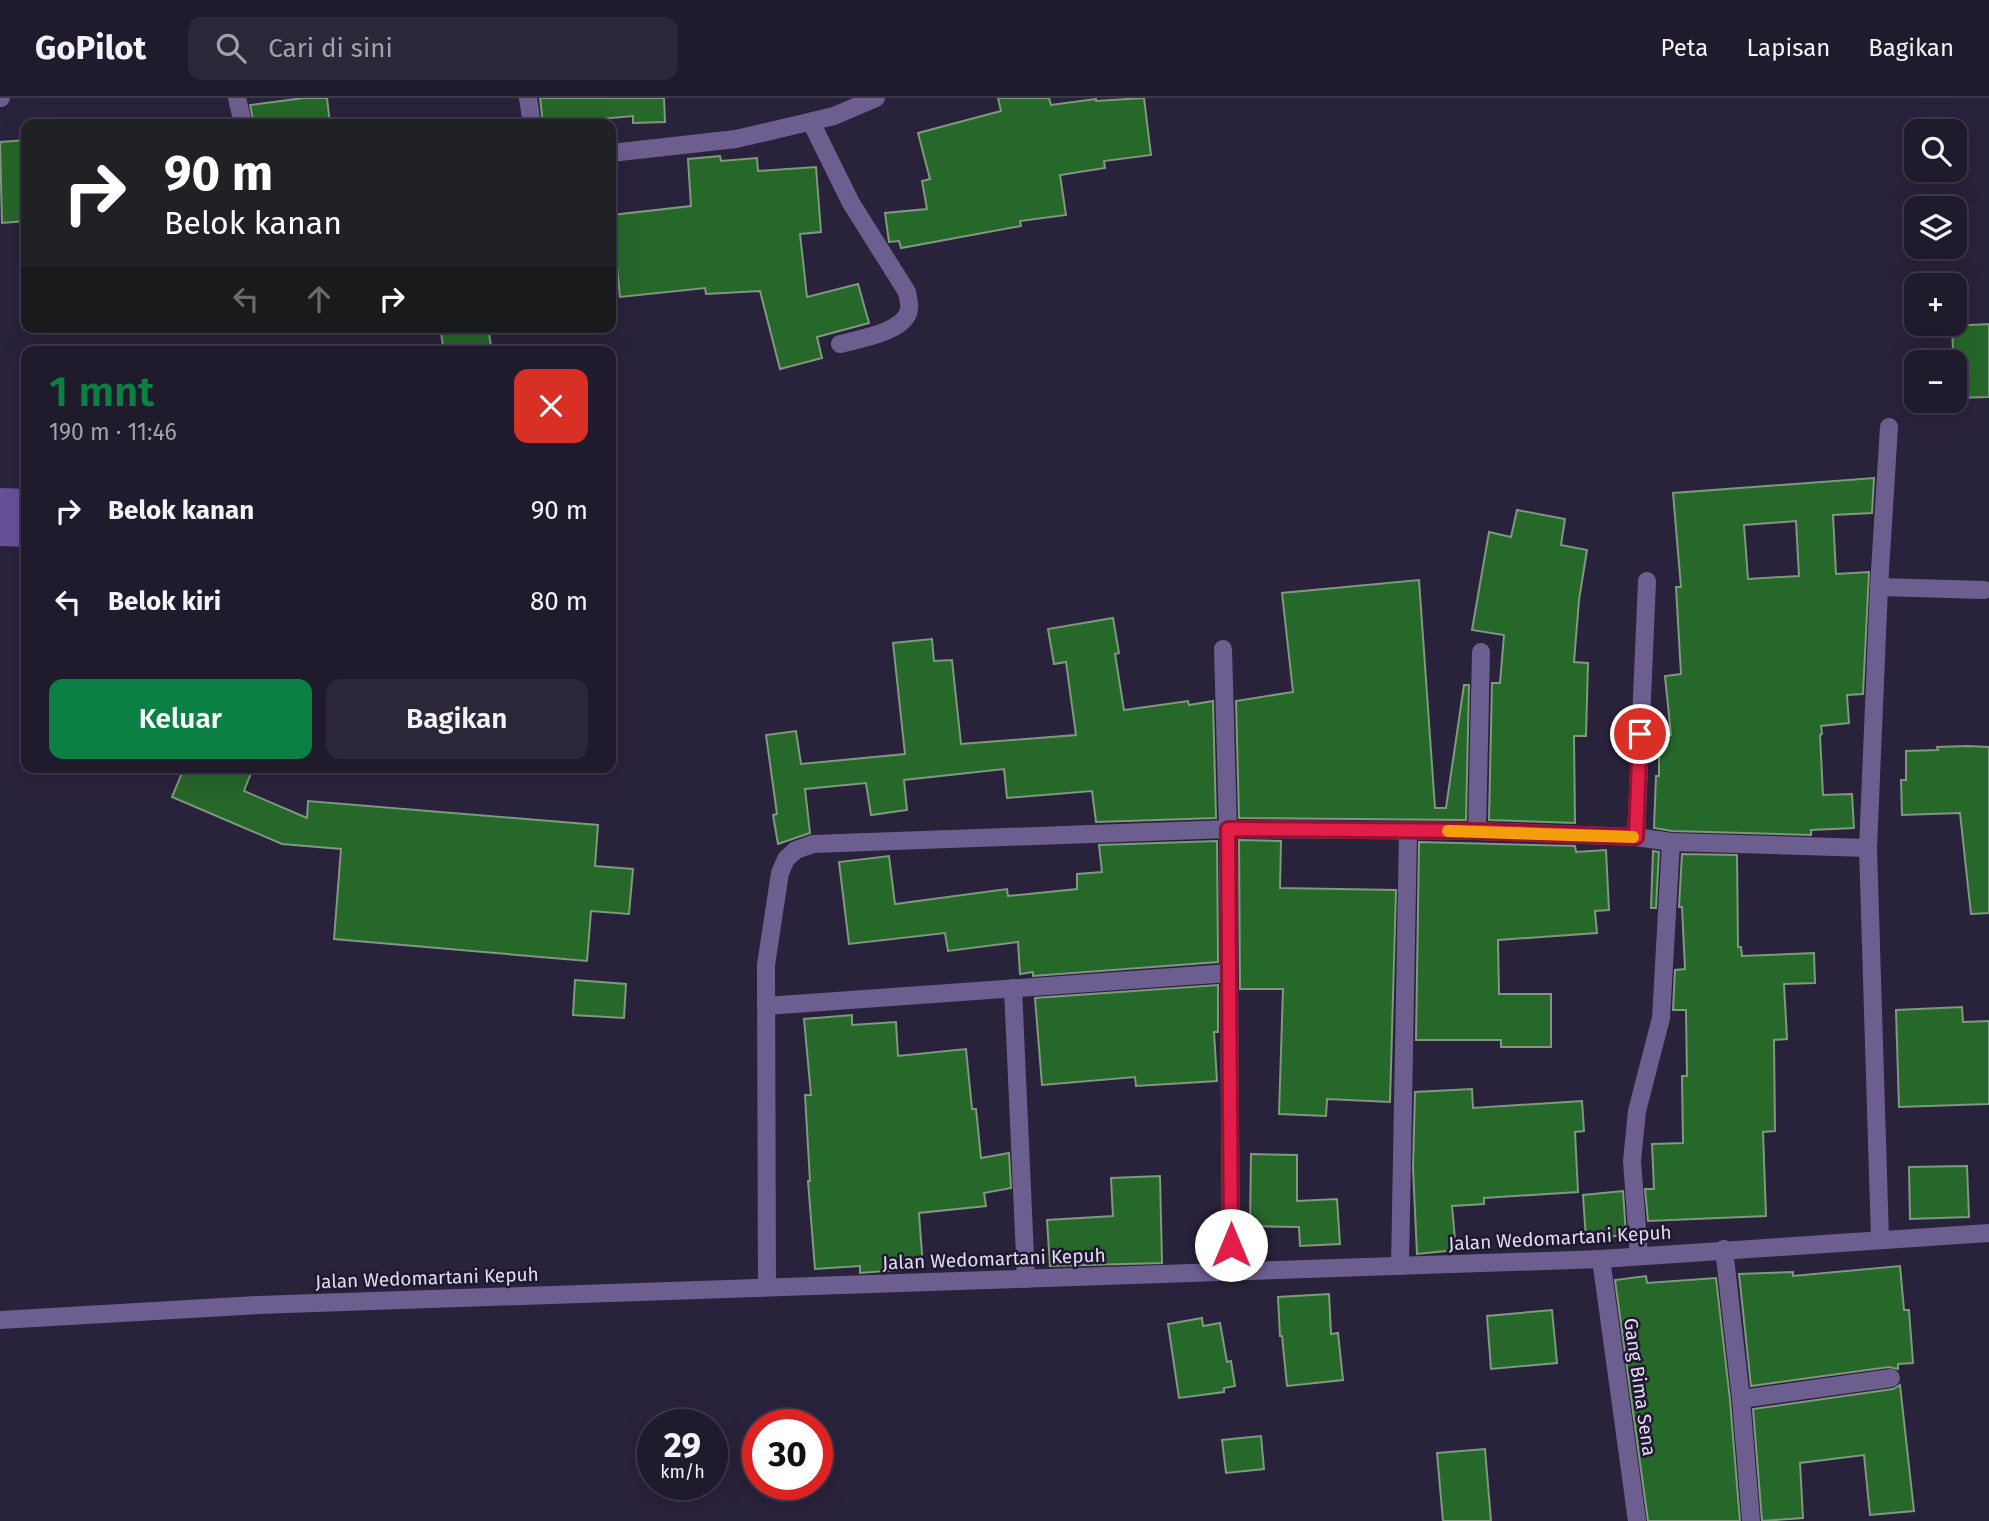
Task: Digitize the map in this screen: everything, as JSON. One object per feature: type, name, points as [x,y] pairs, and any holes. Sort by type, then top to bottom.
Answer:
[{"type":"street","points":[[237,98],[242,119]]},
{"type":"street","points":[[527,98],[531,119]]},
{"type":"street","points":[[616,152],[736,139],[834,116],[876,98]]},
{"type":"street","points":[[811,122],[850,203],[906,292],[909,303],[909,312],[904,321],[876,335],[840,344]]},
{"type":"street","points":[[1880,1239],[1868,848],[1889,427]]},
{"type":"street","points":[[1636,837],[1647,581]]},
{"type":"street","points":[[1879,587],[1984,590]]},
{"type":"street","points":[[1223,649],[1228,829],[1231,1272]]},
{"type":"street","points":[[1476,831],[1481,652]]},
{"type":"street","points":[[767,1286],[766,965],[780,873],[786,859],[796,850],[813,844],[1228,829],[1476,831],[1636,837],[1671,842],[1868,848]]},
{"type":"street","points":[[1400,1266],[1408,831]]},
{"type":"street","points":[[1639,1256],[1632,1161],[1637,1111],[1661,1018],[1671,842]]},
{"type":"street","points":[[766,1006],[1229,973]]},
{"type":"street","points":[[1013,988],[1026,1279]]},
{"type":"street","name":"Jalan Wedomartani Kepuh","points":[[0,1320],[258,1304],[1601,1259],[1989,1233]]},
{"type":"street","points":[[1724,1249],[1751,1521]]},
{"type":"street","name":"Gang Bima Sena","points":[[1601,1259],[1637,1521]]},
{"type":"street","points":[[1741,1399],[1891,1378]]},
{"type":"building","points":[[327,98],[329,119],[253,119],[250,105]]},
{"type":"building","points":[[540,98],[664,98],[665,122],[633,123],[633,116],[542,119]]},
{"type":"building","points":[[998,98],[1049,98],[1051,105],[1096,99],[1144,98],[1151,155],[1104,161],[1105,168],[1060,175],[1066,215],[1020,221],[1021,226],[901,248],[899,241],[889,242],[885,213],[927,209],[922,181],[930,179],[918,133],[1001,111]]},
{"type":"building","points":[[21,140],[21,221],[2,223],[0,142]]},
{"type":"building","points":[[720,156],[721,161],[757,158],[758,171],[816,167],[821,232],[800,234],[807,297],[858,284],[869,323],[817,337],[822,358],[780,369],[760,291],[706,294],[705,288],[620,297],[616,215],[691,206],[688,159]]},
{"type":"building","points":[[1989,324],[1989,397],[1967,398],[1967,350],[1953,350],[1952,336],[1967,336],[1967,325]]},
{"type":"building","points":[[441,333],[489,333],[491,346],[443,346]]},
{"type":"building","points":[[1874,478],[1872,513],[1833,515],[1836,574],[1869,572],[1863,694],[1847,695],[1849,723],[1821,726],[1820,735],[1823,795],[1852,794],[1854,828],[1811,830],[1811,835],[1672,831],[1654,828],[1656,776],[1659,776],[1659,736],[1671,735],[1665,676],[1681,674],[1676,587],[1681,587],[1673,493]],"holes":[[[1796,521],[1799,576],[1748,579],[1744,525]]]},
{"type":"building","points":[[1517,510],[1565,519],[1561,545],[1587,550],[1579,600],[1574,662],[1588,663],[1586,736],[1574,736],[1575,823],[1489,820],[1492,683],[1500,683],[1504,635],[1472,630],[1489,532],[1511,537]]},
{"type":"building","points":[[1419,580],[1435,808],[1446,808],[1464,685],[1469,685],[1466,820],[1239,818],[1236,701],[1293,692],[1282,593]]},
{"type":"building","points":[[1113,618],[1119,653],[1115,654],[1124,710],[1188,701],[1189,705],[1213,701],[1216,818],[1096,822],[1092,791],[1007,798],[1004,769],[904,780],[907,810],[871,815],[866,783],[805,789],[810,833],[778,844],[773,815],[777,814],[766,735],[796,731],[801,764],[905,754],[893,643],[932,639],[934,661],[952,660],[961,744],[1076,735],[1066,662],[1054,664],[1048,629]]},
{"type":"building","points":[[1989,747],[1989,913],[1971,914],[1960,813],[1902,815],[1901,780],[1906,780],[1906,751]]},
{"type":"building","points":[[182,773],[251,773],[244,791],[307,818],[308,801],[598,825],[595,866],[633,869],[629,914],[591,911],[587,961],[334,939],[341,849],[282,844],[172,797]]},
{"type":"building","points":[[1239,840],[1281,841],[1280,888],[1396,890],[1390,1102],[1327,1099],[1326,1116],[1279,1114],[1283,989],[1240,989]]},
{"type":"building","points":[[1217,841],[1218,962],[1033,976],[1033,972],[1020,974],[1018,942],[948,951],[945,933],[849,944],[839,862],[889,856],[895,904],[1007,889],[1008,896],[1077,889],[1077,874],[1102,872],[1099,845]]},
{"type":"building","points":[[1419,842],[1575,846],[1576,852],[1606,850],[1609,910],[1595,911],[1597,933],[1498,940],[1499,994],[1551,994],[1551,1047],[1501,1047],[1501,1040],[1416,1040]]},
{"type":"building","points":[[1653,851],[1659,852],[1656,908],[1651,908]]},
{"type":"building","points":[[1682,854],[1737,855],[1738,947],[1741,947],[1742,956],[1814,953],[1815,983],[1784,984],[1787,1039],[1774,1040],[1775,1131],[1763,1132],[1766,1216],[1648,1221],[1645,1189],[1654,1189],[1652,1144],[1683,1143],[1682,1076],[1687,1076],[1686,1010],[1673,1010],[1675,970],[1685,969],[1682,907],[1679,907]]},
{"type":"building","points":[[575,980],[626,984],[624,1018],[573,1015]]},
{"type":"building","points":[[1218,985],[1218,1032],[1214,1032],[1217,1081],[1136,1086],[1135,1077],[1042,1085],[1035,998]]},
{"type":"building","points":[[1962,1007],[1963,1022],[1989,1021],[1989,1104],[1899,1107],[1896,1010]]},
{"type":"building","points":[[852,1015],[852,1025],[896,1022],[898,1056],[966,1049],[972,1109],[976,1109],[981,1158],[1009,1153],[1011,1188],[984,1193],[986,1206],[919,1213],[923,1268],[860,1273],[860,1266],[815,1269],[805,1095],[811,1095],[804,1019]]},
{"type":"building","points":[[1472,1089],[1473,1108],[1582,1101],[1584,1131],[1575,1132],[1578,1192],[1484,1198],[1484,1204],[1452,1206],[1456,1250],[1417,1254],[1413,1168],[1415,1092]]},
{"type":"building","points":[[1251,1154],[1297,1155],[1297,1201],[1337,1199],[1340,1244],[1300,1246],[1299,1227],[1250,1226]]},
{"type":"building","points":[[1967,1166],[1969,1217],[1910,1219],[1909,1167]]},
{"type":"building","points":[[1160,1176],[1162,1263],[1050,1266],[1047,1220],[1113,1216],[1111,1178]]},
{"type":"building","points":[[1623,1191],[1626,1235],[1586,1239],[1583,1195]]},
{"type":"building","points":[[1900,1266],[1904,1310],[1909,1310],[1913,1363],[1898,1364],[1898,1369],[1889,1367],[1751,1386],[1739,1274],[1793,1272],[1793,1276]]},
{"type":"building","points":[[1646,1276],[1647,1283],[1716,1278],[1740,1521],[1648,1521],[1615,1280]]},
{"type":"building","points":[[1329,1294],[1331,1334],[1338,1333],[1343,1380],[1287,1386],[1278,1297]]},
{"type":"building","points":[[1552,1310],[1557,1363],[1491,1369],[1487,1316]]},
{"type":"building","points":[[1202,1318],[1203,1326],[1220,1323],[1227,1362],[1231,1361],[1235,1386],[1224,1388],[1224,1392],[1179,1398],[1168,1324]]},
{"type":"building","points":[[1900,1385],[1914,1511],[1870,1515],[1864,1455],[1800,1463],[1803,1518],[1762,1521],[1753,1409],[1893,1389]]},
{"type":"building","points":[[1261,1436],[1264,1469],[1226,1473],[1222,1440]]},
{"type":"building","points":[[1485,1449],[1491,1521],[1443,1521],[1437,1453]]},
{"type":"waterway","points":[[0,517],[21,518]]},
{"type":"slow traffic","points":[[1448,831],[1633,837]]},
{"type":"route","points":[[1231,1245],[1228,829],[1476,831],[1636,837],[1640,734]]}]
